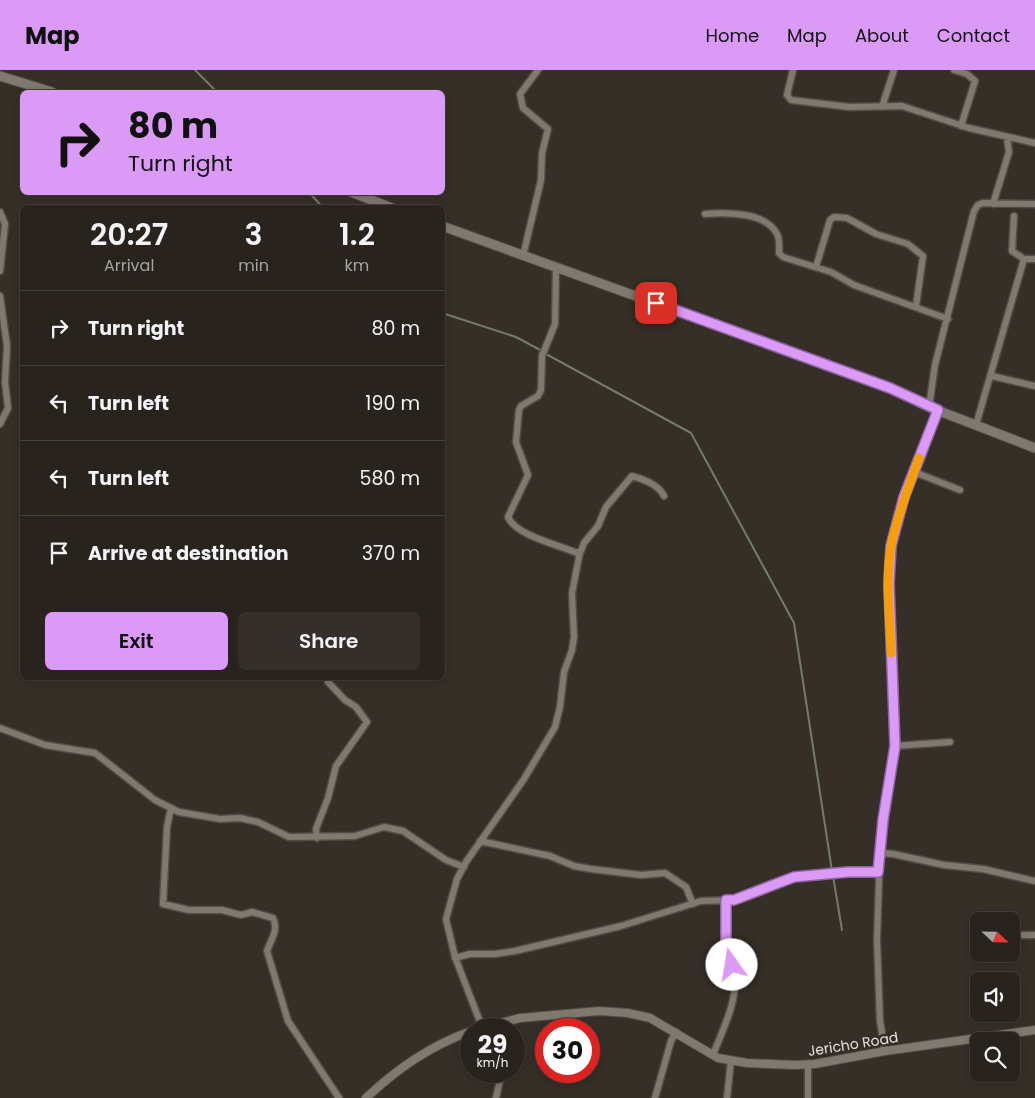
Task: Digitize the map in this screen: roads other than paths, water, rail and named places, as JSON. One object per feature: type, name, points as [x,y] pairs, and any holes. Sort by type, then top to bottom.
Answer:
[{"type":"main road","points":[[0,76],[46,90]]},
{"type":"main road","points":[[359,195],[384,205]]},
{"type":"main road","points":[[445,227],[881,384],[929,407],[1035,448]]},
{"type":"street","points":[[523,256],[541,180],[542,153],[548,129],[523,108],[520,94],[538,70]]},
{"type":"street","points":[[793,70],[787,96],[791,100],[849,107],[902,106],[962,126],[1035,143]]},
{"type":"street","points":[[882,107],[894,70]]},
{"type":"street","points":[[954,70],[967,74],[975,81],[962,126]]},
{"type":"street","points":[[993,204],[1009,152],[1008,138]]},
{"type":"street","points":[[929,407],[935,365],[974,212],[978,204],[1035,204]]},
{"type":"street","points":[[0,212],[5,224],[0,271]]},
{"type":"street","points":[[705,214],[720,213],[759,219],[774,228],[779,236],[779,253],[783,256],[831,272],[854,285],[948,319]]},
{"type":"street","points":[[1014,216],[1012,251],[1024,259],[1035,259]]},
{"type":"street","points":[[816,267],[830,220],[834,217],[847,218],[876,234],[908,244],[923,256],[916,306]]},
{"type":"street","points":[[976,426],[992,376],[1024,259]]},
{"type":"street","points":[[556,268],[555,324],[542,356],[541,390],[538,396],[521,406],[518,418],[516,442],[528,475],[508,517],[518,528],[552,545],[577,553],[580,552]]},
{"type":"street","points":[[0,296],[7,346],[5,382],[8,408],[0,424]]},
{"type":"street","points":[[992,376],[1035,386]]},
{"type":"street","points":[[885,1050],[879,1003],[876,940],[878,872],[895,746],[889,584],[891,546],[904,497],[938,410]]},
{"type":"street","points":[[914,472],[960,490]]},
{"type":"street","points":[[476,1018],[455,958],[446,919],[457,879],[480,841],[551,736],[558,718],[561,685],[574,637],[572,593],[580,552],[598,526],[606,507],[632,476],[652,484],[662,491],[664,496]]},
{"type":"street","points":[[317,838],[316,829],[328,798],[336,766],[367,722],[356,707],[345,700],[328,682]]},
{"type":"street","points":[[0,728],[45,745],[95,753],[156,800],[179,812],[220,819],[240,818],[258,822],[289,837],[355,836],[384,827],[402,831],[446,860],[464,867]]},
{"type":"street","points":[[895,746],[950,742]]},
{"type":"street","points":[[171,808],[165,846],[163,904],[189,910],[222,910],[240,915],[252,912],[273,918],[276,924],[267,951],[285,1013],[288,1021],[340,1098]]},
{"type":"street","points":[[480,841],[550,856],[574,866],[591,869],[641,876],[665,873],[686,887],[693,904]]},
{"type":"street","points":[[880,853],[944,865],[983,869],[1035,881]]},
{"type":"street","points":[[455,958],[470,954],[495,954],[515,951],[621,926],[693,904],[734,900],[794,877],[848,872],[878,872]]},
{"type":"street","points":[[713,1055],[734,996],[735,976],[726,944],[726,900]]},
{"type":"street","points":[[1024,935],[1035,935]]},
{"type":"street","name":"Jericho Road","points":[[520,1018],[609,1012],[628,1013],[650,1018],[713,1055],[731,1060],[808,1064],[885,1050],[1035,1030]]},
{"type":"street","points":[[655,1098],[671,1041],[676,1032]]},
{"type":"street","points":[[366,1098],[400,1068],[420,1054],[443,1041],[460,1035]]},
{"type":"street","points":[[727,1098],[731,1060]]},
{"type":"street","points":[[808,1064],[808,1098]]},
{"type":"street","points":[[496,1098],[499,1083]]},
{"type":"waterway","points":[[195,70],[215,90]]},
{"type":"waterway","points":[[312,195],[320,205]]},
{"type":"waterway","points":[[445,314],[516,337],[542,351]]},
{"type":"waterway","points":[[546,354],[691,433],[794,623],[832,871]]},
{"type":"waterway","points":[[833,876],[842,930]]}]
